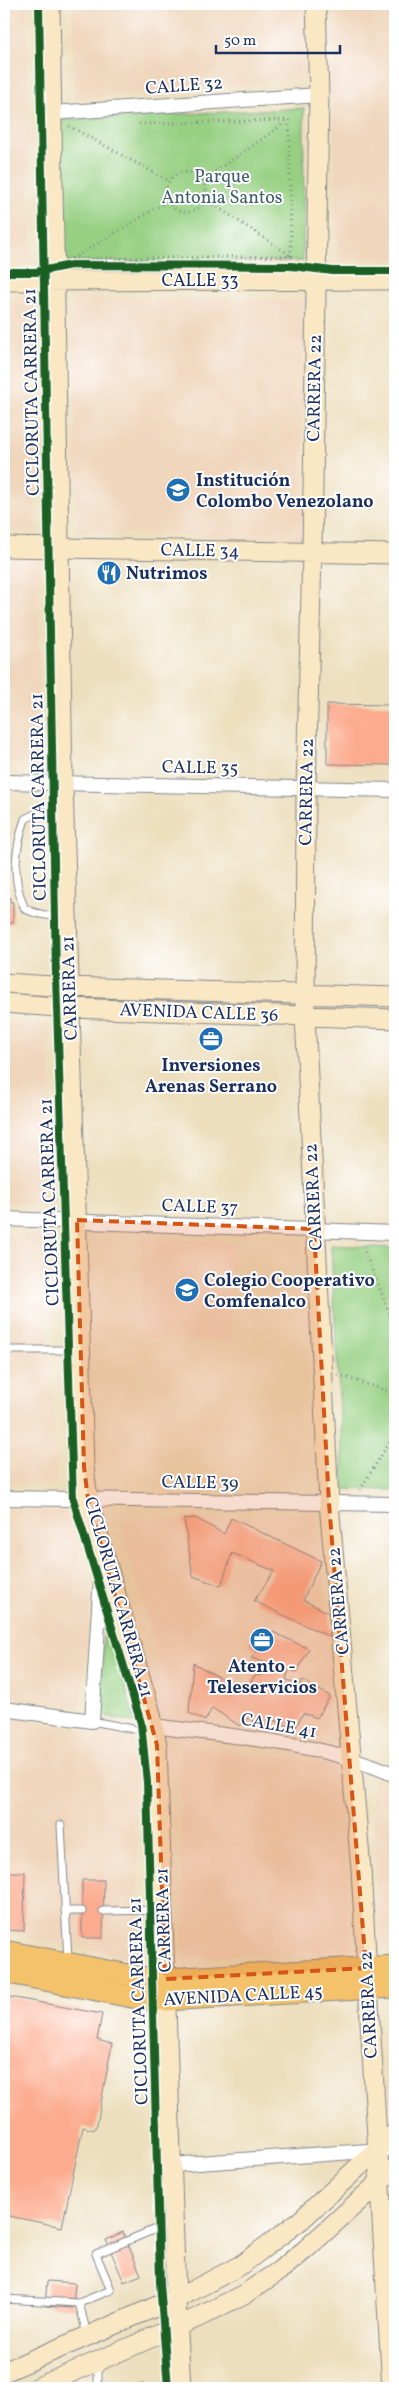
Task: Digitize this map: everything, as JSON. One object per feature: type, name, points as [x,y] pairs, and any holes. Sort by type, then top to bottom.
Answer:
[{"type":"main road","name":"AVENIDA CALLE 45","points":[[4,1951],[139,1977],[165,1979],[395,1966]]},
{"type":"main road","name":"AVENIDA CALLE 45","points":[[4,1972],[137,1998],[165,2000],[395,1987]]},
{"type":"street","name":"CARRERA 21","points":[[50,4],[63,783],[80,1350],[88,1499],[154,1726],[160,1781],[165,2000],[181,2388]]},
{"type":"street","name":"CARRERA 22","points":[[316,4],[318,95],[316,280],[306,788],[305,1016],[314,1229],[329,1502],[361,1870],[367,1988],[386,2150],[379,2182],[388,2207],[392,2388]]},
{"type":"street","name":"CALLE 32","points":[[52,113],[318,95]]},
{"type":"street","name":"CALLE 33","points":[[4,281],[54,275],[395,280]]},
{"type":"street","name":"CALLE 34","points":[[4,547],[395,554]]},
{"type":"street","name":"CALLE 35","points":[[4,782],[395,790]]},
{"type":"street","name":"AVENIDA CALLE 36","points":[[4,983],[69,987],[395,997]]},
{"type":"street","name":"AVENIDA CALLE 36","points":[[4,1003],[70,1008],[395,1019]]},
{"type":"street","name":"CALLE 37","points":[[4,1219],[77,1220],[395,1233]]},
{"type":"street","name":"CALLE 39","points":[[4,1498],[395,1504]]},
{"type":"street","name":"CARRERA 21","points":[[92,1721],[102,1549]]},
{"type":"street","points":[[4,1709],[92,1721]]},
{"type":"street","name":"CALLE 41","points":[[154,1726],[240,1737],[352,1758],[395,1775]]},
{"type":"street","points":[[4,2372],[223,2276],[269,2246],[386,2150],[395,2133]]},
{"type":"street","points":[[171,2165],[386,2150]]},
{"type":"street","points":[[36,2388],[239,2297],[279,2271],[395,2168]]},
{"type":"lane","points":[[64,810],[37,813],[25,819],[15,859],[17,892],[25,909],[39,915],[55,916],[67,914]]},
{"type":"lane","points":[[4,1350],[80,1350]]},
{"type":"lane","points":[[92,1721],[133,1728]]},
{"type":"lane","points":[[61,1825],[68,1964]]},
{"type":"lane","points":[[104,1911],[163,1910]]},
{"type":"lane","points":[[65,1911],[82,1911]]},
{"type":"lane","points":[[4,2299],[79,2303],[111,2290],[96,2254],[173,2222]]},
{"type":"lane","points":[[79,2303],[87,2336]]},
{"type":"lane","points":[[98,2361],[98,2388]]},
{"type":"path","points":[[135,124],[290,120]]},
{"type":"path","points":[[203,180],[290,120]]},
{"type":"path","points":[[290,120],[291,256]]},
{"type":"path","points":[[77,126],[68,126],[169,181]]},
{"type":"path","points":[[180,172],[193,172],[203,180],[206,186],[206,199],[197,209],[185,212],[178,210],[168,201],[166,188],[169,181],[180,172]]},
{"type":"path","points":[[206,199],[291,256]]},
{"type":"path","points":[[168,201],[71,259],[291,256]]},
{"type":"path","points":[[54,275],[71,265],[241,266]]},
{"type":"path","points":[[356,1231],[395,1327]]},
{"type":"path","points":[[322,1370],[395,1392]]},
{"type":"path","points":[[352,1503],[395,1433]]},
{"type":"highlighted area","points":[[77,1220],[314,1229],[329,1503],[366,1968],[165,1979],[157,1745],[88,1499],[84,1467]]},
{"type":"shaded area","points":[[4,4],[27,4],[31,262],[4,261]]},
{"type":"shaded area","points":[[73,4],[305,4],[306,79],[74,99]]},
{"type":"shaded area","points":[[330,4],[395,4],[395,259],[338,261]]},
{"type":"shaded area","points":[[4,295],[34,295],[35,531],[4,531]]},
{"type":"shaded area","points":[[73,298],[304,300],[303,541],[77,530]]},
{"type":"shaded area","points":[[4,559],[40,560],[37,765],[4,764]]},
{"type":"shaded area","points":[[4,1021],[49,1025],[54,1203],[4,1203]]},
{"type":"shaded area","points":[[4,1234],[43,1235],[57,1485],[4,1484]]},
{"type":"shaded area","name":"Colegio Cooperativo Comfenalco","points":[[141,1238],[234,1242],[230,1342],[141,1338]]},
{"type":"shaded area","points":[[4,1509],[66,1511],[91,1586],[82,1706],[4,1698]]},
{"type":"shaded area","points":[[315,1512],[329,1613],[330,1696],[336,1739],[174,1717],[120,1520],[231,1518]]},
{"type":"shaded area","points":[[4,1717],[134,1738],[140,1957],[113,1955],[4,1932]]},
{"type":"shaded area","points":[[179,1744],[338,1765],[351,1949],[184,1958]]},
{"type":"shaded area","points":[[371,1778],[385,1779],[395,1784],[395,1947],[381,1948]]},
{"type":"shaded area","points":[[395,2006],[395,2101],[390,2106],[385,2007]]},
{"type":"green space","name":"Parque Antonia Santos","points":[[304,108],[303,261],[62,262],[60,120]]},
{"type":"green space","points":[[331,1245],[395,1248],[395,1490],[344,1489]]},
{"type":"green space","points":[[104,1615],[136,1723],[101,1715]]},
{"type":"building","points":[[327,704],[394,705],[393,765],[327,764]]},
{"type":"building","points":[[10,897],[10,902],[13,902],[13,923],[4,924],[4,901],[7,902],[6,898]]},
{"type":"building","points":[[196,1518],[224,1534],[231,1518],[321,1561],[303,1600],[329,1613],[330,1637],[254,1601],[274,1571],[232,1553],[221,1586],[193,1576],[184,1519]]},
{"type":"building","points":[[257,1632],[269,1639],[273,1632],[309,1649],[297,1672],[289,1670],[286,1679],[299,1686],[302,1680],[330,1696],[317,1718],[303,1713],[295,1729],[268,1718],[265,1729],[248,1718],[240,1726],[212,1708],[205,1721],[189,1713],[193,1663],[245,1691],[255,1675],[260,1676],[265,1668],[275,1673],[278,1667],[251,1658],[258,1651],[249,1646]]},
{"type":"building","points":[[4,1872],[25,1872],[24,1931],[4,1930]]},
{"type":"building","points":[[82,1880],[104,1880],[103,1938],[82,1938]]},
{"type":"building","points":[[4,1996],[102,2014],[97,2040],[112,2044],[97,2124],[94,2130],[83,2127],[62,2227],[4,2215]]},
{"type":"building","points":[[123,2232],[141,2275],[124,2282],[106,2240]]},
{"type":"building","points":[[47,2281],[75,2283],[73,2308],[45,2306]]},
{"type":"building","points":[[143,2384],[143,2388],[124,2388],[124,2385]]},
{"type":"cycle path","name":"CICLORUTA CARRERA 21","points":[[39,4],[56,977],[73,1499],[141,1723],[147,1782],[160,2283],[168,2388]]},
{"type":"cycle path","points":[[4,272],[36,272],[71,265],[291,266],[333,271],[395,271]]},
{"type":"place","name":"Institución Colombo Venezolano","points":[[178,490]]},
{"type":"place","name":"Nutrimos","points":[[109,573]]},
{"type":"place","name":"Inversiones Arenas Serrano","points":[[211,1039]]},
{"type":"place","name":"Colegio Cooperativo Comfenalco","points":[[187,1290]]},
{"type":"place","name":"Atento - Teleservicios","points":[[262,1640]]}]
